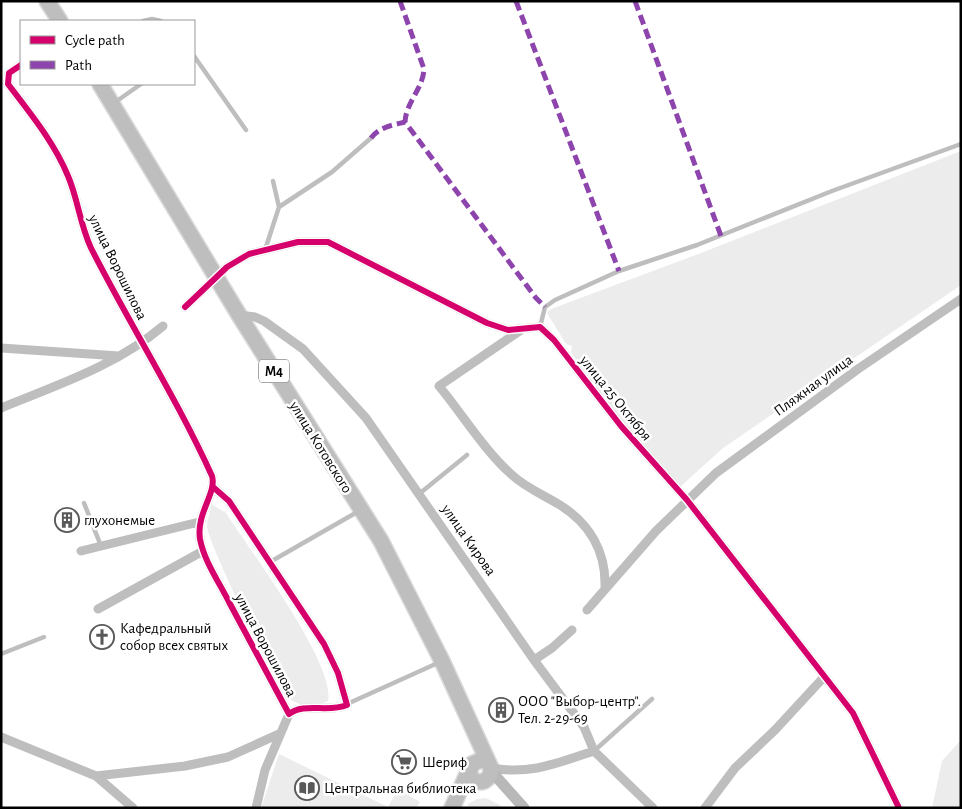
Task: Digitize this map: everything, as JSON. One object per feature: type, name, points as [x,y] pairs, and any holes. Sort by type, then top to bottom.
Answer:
[{"type":"highway","points":[[46,1],[59,20]]},
{"type":"highway","name":"улица Котовского","points":[[101,85],[239,315],[381,541],[480,741],[487,773]]},
{"type":"highway","points":[[452,808],[480,741]]},
{"type":"highway","points":[[470,767],[471,777],[487,773]]},
{"type":"highway","points":[[459,792],[487,773]]},
{"type":"street","name":"улица Ворошилова","points":[[20,65],[9,73],[8,84],[53,147],[69,177],[78,213],[90,245],[141,344],[168,385],[212,476],[213,487],[199,522],[203,551],[289,714],[303,708],[331,710],[346,705]]},
{"type":"street","points":[[186,308],[227,267],[249,254],[298,242],[328,242],[487,323],[508,330],[540,327]]},
{"type":"street","name":"Пляжная улица","points":[[587,610],[656,530],[716,472],[852,374],[961,299]]},
{"type":"street","name":"улица Кирова","points":[[239,315],[255,317],[264,321],[304,349],[366,418],[534,660],[584,727],[594,751],[653,808]]},
{"type":"street","points":[[1,408],[122,356],[141,344],[163,326]]},
{"type":"street","name":"улица 25 Октября","points":[[540,327],[554,340],[620,426],[687,500],[853,713],[899,808]]},
{"type":"street","points":[[522,330],[439,386],[494,456],[512,475],[577,517],[586,527],[596,540],[602,558],[606,573],[605,587]]},
{"type":"street","points":[[1,348],[122,356]]},
{"type":"street","points":[[213,487],[230,501],[324,644],[338,673],[346,705]]},
{"type":"street","points":[[81,551],[199,522]]},
{"type":"street","points":[[98,609],[203,551]]},
{"type":"street","points":[[534,660],[552,648],[572,630]]},
{"type":"street","points":[[705,808],[734,768],[775,730],[824,677]]},
{"type":"street","points":[[256,808],[265,770],[289,714]]},
{"type":"street","points":[[96,776],[185,766],[228,757],[281,732]]},
{"type":"street","points":[[1,736],[96,776],[133,808]]},
{"type":"street","points":[[487,773],[514,772],[547,767],[594,751]]},
{"type":"street","points":[[487,773],[507,787],[524,808]]},
{"type":"lane","points":[[195,58],[246,130]]},
{"type":"lane","points":[[113,104],[140,85]]},
{"type":"lane","points":[[278,207],[332,172],[370,138]]},
{"type":"lane","points":[[540,327],[545,307],[555,300],[619,270],[697,245],[832,191],[961,144]]},
{"type":"lane","points":[[266,250],[278,207],[273,181]]},
{"type":"lane","points":[[419,494],[467,455]]},
{"type":"lane","points":[[84,503],[101,546]]},
{"type":"lane","points":[[269,562],[361,510]]},
{"type":"lane","points":[[1,654],[44,637]]},
{"type":"lane","points":[[346,705],[442,661]]},
{"type":"lane","points":[[594,751],[652,699]]},
{"type":"shaded area","points":[[961,151],[961,285],[723,448],[680,487],[622,422],[596,388],[571,352],[572,346],[566,344],[547,313],[551,309],[701,253]]},
{"type":"shaded area","points":[[211,504],[226,513],[305,634],[319,661],[327,684],[328,701],[313,705],[297,703],[289,698],[282,688],[243,613],[218,558],[207,526]]},
{"type":"shaded area","points":[[961,740],[961,808],[932,808],[942,761]]},
{"type":"shaded area","points":[[279,754],[388,807],[398,789],[420,802],[416,808],[261,808]]},
{"type":"shaded area","points":[[486,798],[500,805],[501,808],[469,808],[468,804],[477,799]]},
{"type":"marked path","points":[[400,1],[424,69],[421,83],[408,108],[405,122]]},
{"type":"marked path","points":[[516,1],[619,271]]},
{"type":"marked path","points":[[635,1],[721,236]]},
{"type":"marked path","points":[[371,138],[382,129],[405,122],[536,298],[545,307]]},
{"type":"cycle path","points":[[20,66],[9,73],[8,84],[56,151],[71,185],[91,248],[183,418],[212,476],[212,489],[203,512],[200,530],[202,547],[212,571],[289,714],[295,710],[332,708],[347,705],[338,673],[324,644],[229,501],[213,487]]},
{"type":"cycle path","points":[[185,307],[227,267],[249,254],[298,242],[328,242],[487,323],[508,330],[540,327],[554,340],[621,426],[687,500],[853,713],[899,808]]},
{"type":"place","name":"глухонемые","points":[[67,520]]},
{"type":"place","name":"Кафедральный собор всех святых","points":[[102,637]]},
{"type":"place","name":"ООО \"Выбор-центр\". Тел. 2-29-69","points":[[501,710]]},
{"type":"place","name":"Шериф","points":[[404,762]]},
{"type":"place","name":"Центральная библиотека","points":[[307,788]]}]
